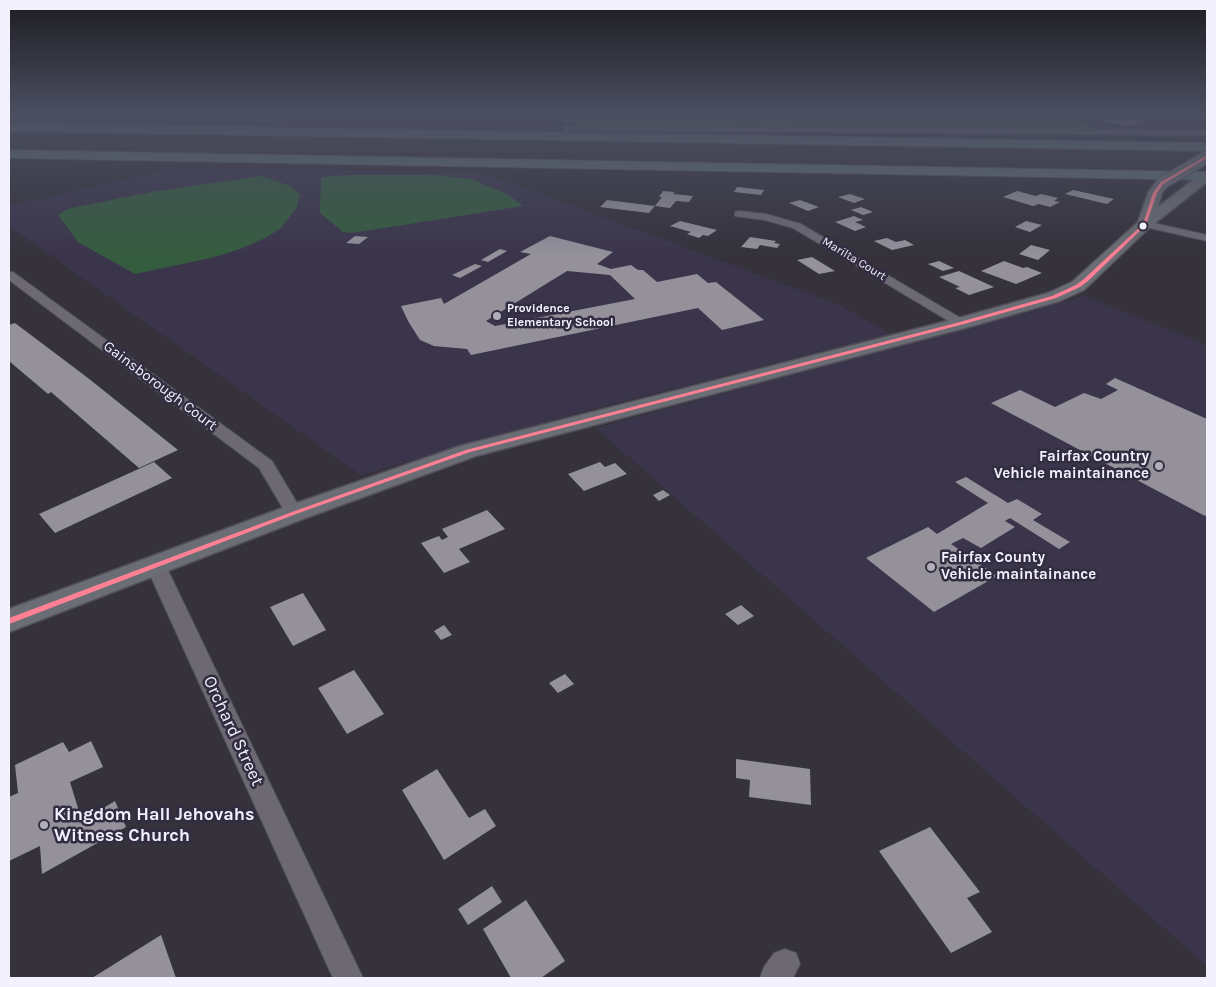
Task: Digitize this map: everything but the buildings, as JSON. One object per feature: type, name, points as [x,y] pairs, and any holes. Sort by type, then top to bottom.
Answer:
[{"type":"highway","points":[[448,162],[1207,176]]},
{"type":"highway","points":[[868,162],[1207,168]]},
{"type":"main road","points":[[1145,224],[1155,193],[1162,183],[1196,162]]},
{"type":"main road","points":[[9,621],[294,513],[468,451],[962,323],[1054,297],[1078,286],[1145,224],[1207,176]]},
{"type":"street","name":"Marilta Court","points":[[739,214],[766,217],[797,226],[962,323]]},
{"type":"street","points":[[1145,224],[1207,238]]},
{"type":"street","name":"Gainsborough Court","points":[[9,274],[266,465],[294,513]]},
{"type":"street","name":"Orchard Street","points":[[156,566],[348,978]]},
{"type":"shaded area","name":"Providence Elementary School","points":[[175,168],[484,173],[837,304],[891,334],[588,410],[361,475],[9,226],[9,206]]},
{"type":"shaded area","points":[[1084,296],[1207,345],[1207,966],[596,428]]},
{"type":"green space","points":[[437,175],[471,179],[507,194],[523,206],[352,233],[343,232],[320,213],[321,177]]},
{"type":"green space","points":[[261,176],[291,186],[300,195],[297,207],[280,229],[240,249],[215,257],[135,274],[78,242],[58,215],[67,209],[151,192]]},
{"type":"transit line","points":[[9,621],[294,513],[468,451],[962,323],[1054,297],[1078,286],[1086,280],[1145,224],[1155,193],[1162,183],[1198,162]]},
{"type":"place","name":"Providence Elementary School","points":[[497,316]]},
{"type":"place","name":"Fairfax Country Vehicle maintainance","points":[[1159,466]]},
{"type":"place","name":"Fairfax County Vehicle maintainance","points":[[931,567]]},
{"type":"place","name":"Kingdom Hall Jehovahs Witness Church","points":[[44,825]]}]
